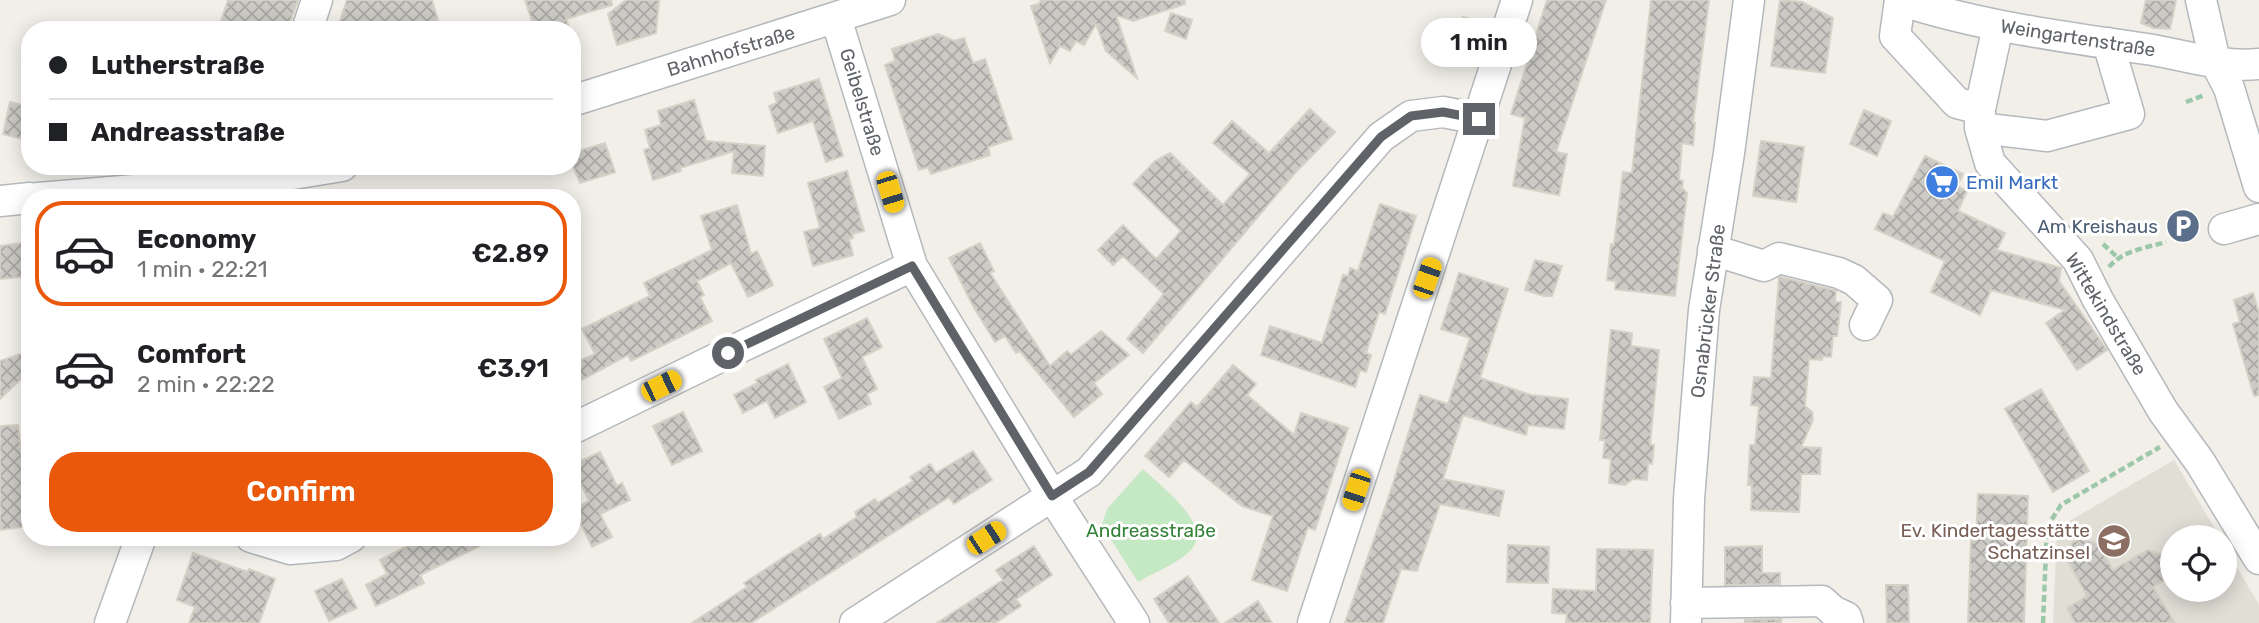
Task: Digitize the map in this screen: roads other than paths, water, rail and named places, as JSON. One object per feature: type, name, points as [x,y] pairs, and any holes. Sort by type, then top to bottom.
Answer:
[{"type":"street","points":[[310,21],[317,0]]},
{"type":"street","name":"Bahnhofstraße","points":[[581,98],[890,0]]},
{"type":"street","points":[[1312,623],[1517,0]]},
{"type":"street","name":"Osnabrücker Straße","points":[[1686,613],[1689,499],[1703,324],[1749,0]]},
{"type":"street","points":[[1900,0],[1895,36],[1958,103],[1980,118],[2047,136],[2129,114],[2108,43]]},
{"type":"street","name":"Weingartenstraße","points":[[1900,0],[1938,13],[1998,26],[2215,61],[2259,64]]},
{"type":"street","points":[[2201,0],[2215,61],[2229,88],[2259,187]]},
{"type":"street","name":"Geibelstraße","points":[[836,18],[912,266],[1052,496],[1134,623]]},
{"type":"street","name":"Wittekindstraße","points":[[1998,26],[1980,118],[1990,163],[2078,260],[2104,311],[2163,411],[2200,462],[2259,559]]},
{"type":"street","points":[[855,623],[1089,472],[1381,137],[1411,116],[1443,112],[1479,119]]},
{"type":"street","points":[[153,189],[256,181],[290,175]]},
{"type":"street","points":[[0,201],[21,199]]},
{"type":"street","points":[[2224,229],[2259,219]]},
{"type":"street","points":[[1713,250],[1764,266],[1779,258],[1839,273],[1854,280],[1877,300],[1866,325]]},
{"type":"street","points":[[581,425],[912,266]]},
{"type":"street","points":[[110,623],[138,546]]},
{"type":"street","points":[[280,546],[290,549],[324,546]]},
{"type":"street","points":[[1686,613],[1822,601],[1833,611],[1846,617],[1848,623]]},
{"type":"place","name":"Emil Markt","points":[[1942,182]]},
{"type":"place","name":"Am Kreishaus","points":[[2183,226]]},
{"type":"place","name":"Ev. Kindertagesstätte Schatzinsel","points":[[2114,541]]},
{"type":"park label","name":"Andreasstraße","points":[[1151,530]]}]
